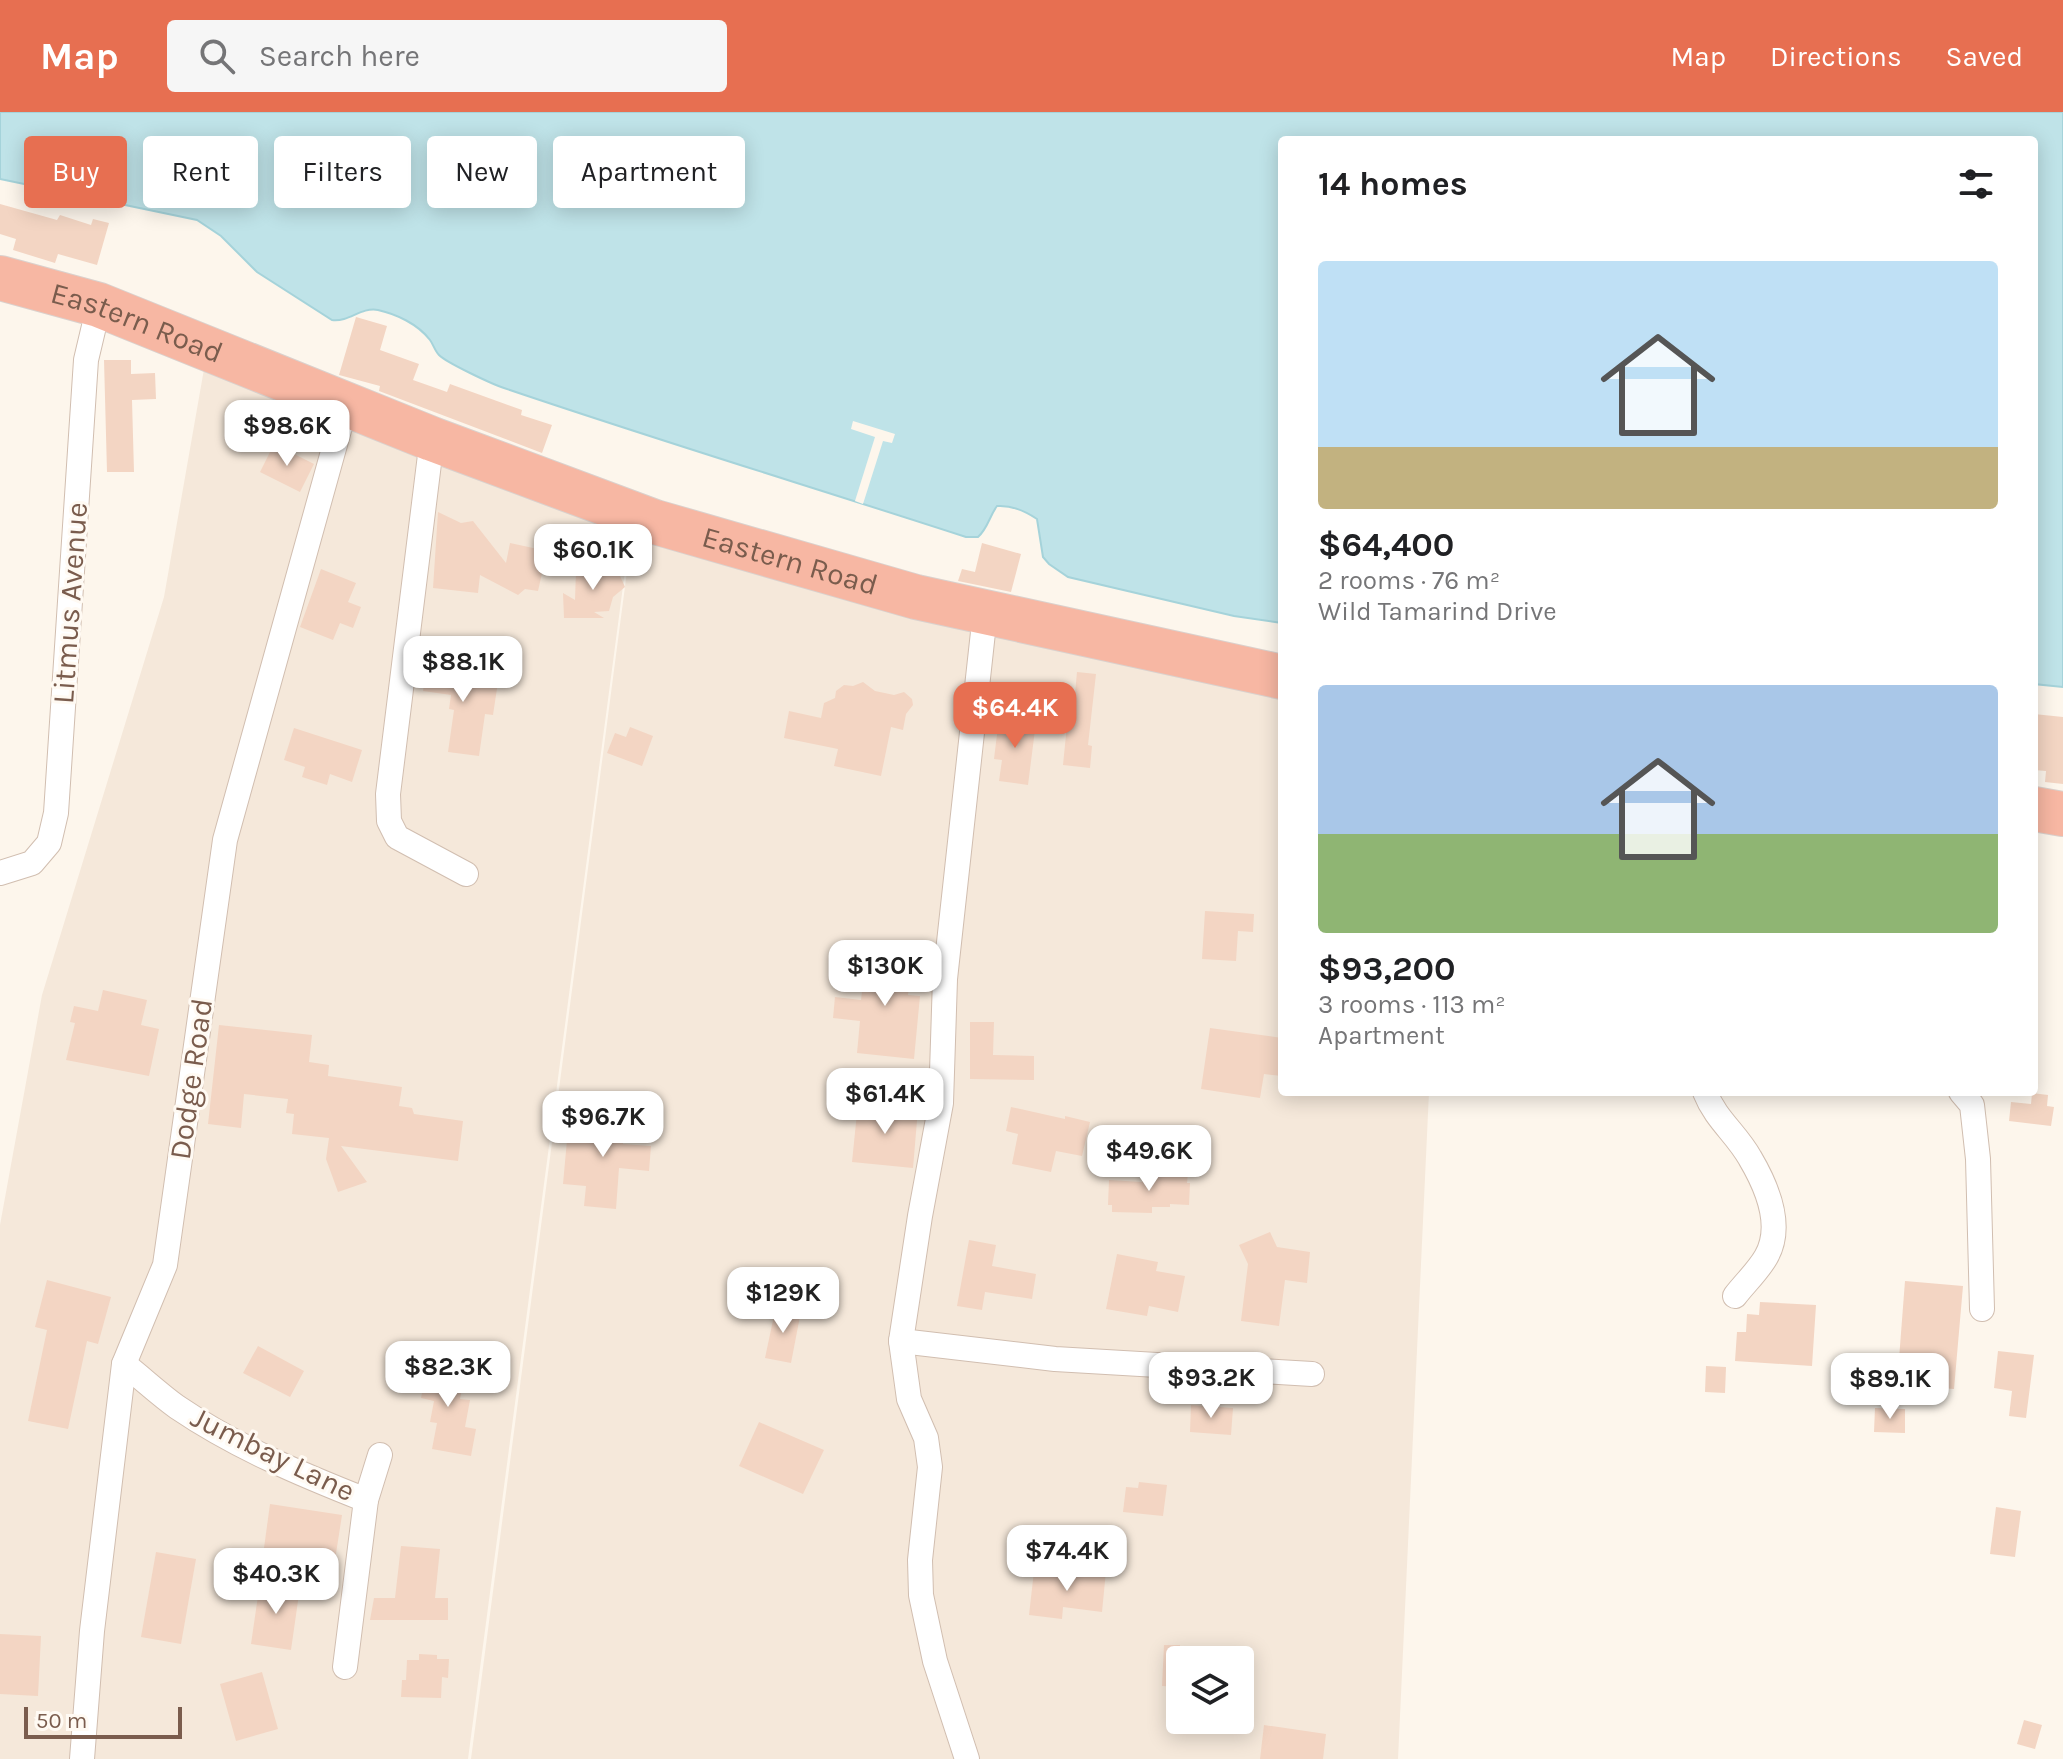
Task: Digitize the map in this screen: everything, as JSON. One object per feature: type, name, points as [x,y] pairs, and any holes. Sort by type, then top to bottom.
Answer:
[{"type":"highway","name":"Eastern Road","points":[[0,278],[99,305],[432,439],[655,522],[916,597],[1278,676]]},
{"type":"highway","points":[[2038,810],[2063,814]]},
{"type":"street","name":"Litmus Avenue","points":[[0,873],[32,863],[49,843],[56,813],[86,360],[99,305]]},
{"type":"street","name":"Dodge Road","points":[[82,1759],[92,1631],[124,1364],[165,1265],[225,840],[346,405]]},
{"type":"street","points":[[432,439],[388,794],[389,821],[397,837],[466,874]]},
{"type":"street","points":[[967,1759],[935,1661],[921,1595],[920,1560],[930,1467],[926,1438],[909,1399],[901,1341],[941,1103],[945,979],[985,614]]},
{"type":"street","points":[[1707,1096],[1712,1108],[1749,1156],[1770,1200],[1773,1231],[1767,1255],[1735,1296]]},
{"type":"street","points":[[1964,1096],[1972,1105],[1978,1159],[1982,1309]]},
{"type":"street","points":[[901,1341],[1055,1359],[1312,1374]]},
{"type":"street","name":"Jumbay Lane","points":[[124,1364],[176,1406],[244,1447],[306,1477],[366,1500],[345,1667]]},
{"type":"street","points":[[366,1500],[380,1455]]},
{"type":"shaded area","points":[[207,352],[632,518],[468,1759],[0,1759],[0,1225],[42,995],[164,597]]},
{"type":"shaded area","points":[[634,518],[1278,696],[1278,1096],[1429,1096],[1398,1759],[471,1759]]},
{"type":"water","points":[[0,112],[2063,112],[2063,687],[2038,684],[2038,136],[1278,136],[1278,622],[1234,616],[1068,577],[1043,557],[1037,519],[1018,509],[997,506],[978,537],[966,537],[498,386],[444,359],[419,329],[392,314],[372,310],[332,320],[257,272],[221,236],[197,220],[127,205],[127,136],[24,136],[24,184],[0,179]]},
{"type":"pier","points":[[853,421],[895,434],[892,443],[883,441],[863,504],[855,501],[875,437],[851,429]]},
{"type":"building","points":[[0,204],[57,220],[60,215],[91,225],[93,219],[109,223],[97,265],[58,254],[55,263],[13,250],[16,239],[0,234]]},
{"type":"building","points":[[356,317],[387,326],[380,350],[419,364],[413,380],[447,392],[450,384],[522,410],[521,415],[552,425],[542,453],[379,391],[380,386],[339,375]]},
{"type":"building","points":[[104,360],[131,360],[131,374],[155,373],[156,399],[132,400],[134,472],[107,472]]},
{"type":"building","points":[[274,444],[314,464],[300,492],[260,472]]},
{"type":"building","points":[[438,512],[461,523],[473,521],[506,563],[510,543],[547,551],[538,591],[525,589],[518,595],[480,575],[478,593],[433,588]]},
{"type":"building","points":[[982,543],[1021,554],[1011,592],[958,581],[962,569],[975,572]]},
{"type":"building","points":[[584,561],[596,569],[616,567],[625,587],[613,597],[609,611],[594,612],[604,618],[564,618],[563,593],[575,600],[576,571]]},
{"type":"building","points":[[321,569],[356,583],[348,602],[361,607],[353,628],[340,623],[333,640],[300,627]]},
{"type":"building","points":[[427,661],[465,666],[464,677],[498,682],[493,715],[485,714],[479,756],[448,752],[454,710],[449,709],[451,695],[423,691]]},
{"type":"building","points":[[1077,672],[1096,674],[1088,745],[1092,746],[1090,768],[1063,765],[1067,725],[1072,726]]},
{"type":"building","points":[[863,682],[875,691],[894,695],[904,692],[912,699],[913,705],[906,714],[903,730],[891,727],[881,776],[834,766],[838,749],[784,738],[789,711],[821,718],[824,703],[835,698],[836,691],[844,685]]},
{"type":"building","points":[[2038,714],[2063,717],[2063,784],[2045,782],[2046,771],[2038,770]]},
{"type":"building","points":[[999,718],[1036,722],[1028,785],[999,781],[1002,760],[994,759]]},
{"type":"building","points":[[630,727],[653,736],[642,766],[607,753],[615,733],[626,737]]},
{"type":"building","points":[[294,728],[362,750],[352,782],[330,774],[327,785],[302,777],[305,767],[284,760]]},
{"type":"building","points":[[1205,911],[1254,914],[1253,932],[1238,931],[1236,961],[1202,959]]},
{"type":"building","points":[[895,940],[913,941],[908,995],[920,996],[914,1059],[857,1053],[860,1021],[833,1018],[835,997],[861,1000],[865,964],[892,967]]},
{"type":"building","points":[[103,990],[147,1000],[141,1025],[159,1029],[149,1076],[66,1060],[75,1023],[70,1022],[74,1006],[98,1011]]},
{"type":"building","points":[[970,1022],[994,1022],[993,1055],[1034,1056],[1034,1080],[970,1079]]},
{"type":"building","points":[[219,1025],[312,1035],[309,1062],[329,1065],[328,1076],[402,1087],[399,1106],[412,1108],[414,1114],[463,1121],[458,1161],[341,1146],[367,1182],[338,1192],[326,1159],[329,1138],[292,1134],[294,1114],[286,1113],[288,1099],[244,1094],[241,1128],[208,1124]]},
{"type":"building","points":[[1210,1028],[1278,1037],[1278,1076],[1264,1074],[1260,1098],[1201,1089]]},
{"type":"building","points":[[2048,1095],[2047,1106],[2054,1107],[2051,1126],[2009,1121],[2011,1102],[2031,1104],[2032,1096]]},
{"type":"building","points":[[858,1103],[918,1109],[913,1168],[852,1162]]},
{"type":"building","points":[[1011,1107],[1090,1122],[1082,1156],[1056,1151],[1051,1172],[1012,1164],[1018,1134],[1006,1131]]},
{"type":"building","points":[[587,1111],[626,1114],[623,1144],[651,1146],[649,1171],[619,1168],[616,1209],[584,1206],[586,1186],[563,1184],[567,1140],[584,1141]]},
{"type":"building","points":[[1143,1172],[1188,1174],[1189,1205],[1152,1207],[1152,1213],[1112,1212],[1112,1205],[1108,1205],[1109,1180],[1142,1182]]},
{"type":"building","points":[[1270,1232],[1277,1247],[1310,1252],[1307,1283],[1285,1280],[1279,1326],[1241,1321],[1248,1264],[1239,1245]]},
{"type":"building","points":[[969,1240],[996,1245],[992,1266],[1036,1274],[1032,1299],[985,1292],[982,1310],[957,1306]]},
{"type":"building","points":[[1117,1254],[1158,1262],[1156,1271],[1185,1276],[1178,1312],[1149,1306],[1147,1316],[1106,1309]]},
{"type":"building","points":[[47,1280],[111,1297],[98,1344],[87,1341],[68,1429],[28,1421],[47,1330],[35,1327]]},
{"type":"building","points":[[1905,1281],[1963,1286],[1954,1389],[1897,1385]]},
{"type":"building","points":[[1760,1302],[1816,1305],[1812,1366],[1735,1361],[1737,1332],[1746,1332],[1747,1314],[1759,1315]]},
{"type":"building","points":[[776,1306],[801,1311],[791,1363],[765,1358]]},
{"type":"building","points":[[258,1346],[304,1371],[290,1397],[243,1373]]},
{"type":"building","points":[[1998,1351],[2034,1355],[2026,1418],[2009,1416],[2012,1391],[1994,1388]]},
{"type":"building","points":[[428,1361],[457,1366],[456,1375],[464,1376],[460,1399],[470,1400],[465,1427],[476,1429],[471,1456],[432,1449],[437,1423],[430,1422],[434,1401],[421,1398]]},
{"type":"building","points":[[1706,1366],[1726,1367],[1725,1393],[1705,1392]]},
{"type":"building","points":[[1191,1405],[1233,1408],[1231,1435],[1190,1432]]},
{"type":"building","points":[[1875,1408],[1905,1409],[1905,1433],[1874,1432]]},
{"type":"building","points":[[759,1422],[824,1450],[803,1494],[739,1466]]},
{"type":"building","points":[[1139,1482],[1167,1485],[1163,1516],[1123,1512],[1126,1487],[1138,1488]]},
{"type":"building","points":[[270,1504],[342,1515],[335,1560],[264,1548]]},
{"type":"building","points":[[1996,1507],[2021,1511],[2015,1557],[1990,1554]]},
{"type":"building","points":[[401,1546],[440,1549],[435,1598],[448,1598],[448,1620],[370,1620],[374,1598],[395,1598]]},
{"type":"building","points":[[156,1552],[196,1559],[181,1644],[141,1637]]},
{"type":"building","points":[[1085,1569],[1106,1571],[1102,1612],[1063,1607],[1062,1619],[1029,1615],[1034,1571],[1084,1577]]},
{"type":"building","points":[[260,1582],[300,1587],[291,1650],[251,1644]]},
{"type":"building","points":[[0,1634],[41,1636],[38,1696],[0,1694]]},
{"type":"building","points":[[1164,1645],[1180,1645],[1166,1646],[1166,1686],[1162,1686]]},
{"type":"building","points":[[419,1654],[449,1659],[448,1678],[442,1677],[441,1698],[401,1697],[407,1660],[419,1660]]},
{"type":"building","points":[[262,1672],[278,1729],[236,1741],[220,1684]]},
{"type":"building","points":[[2024,1720],[2042,1725],[2035,1749],[2017,1744]]},
{"type":"building","points":[[1264,1725],[1326,1734],[1323,1759],[1260,1759]]}]
